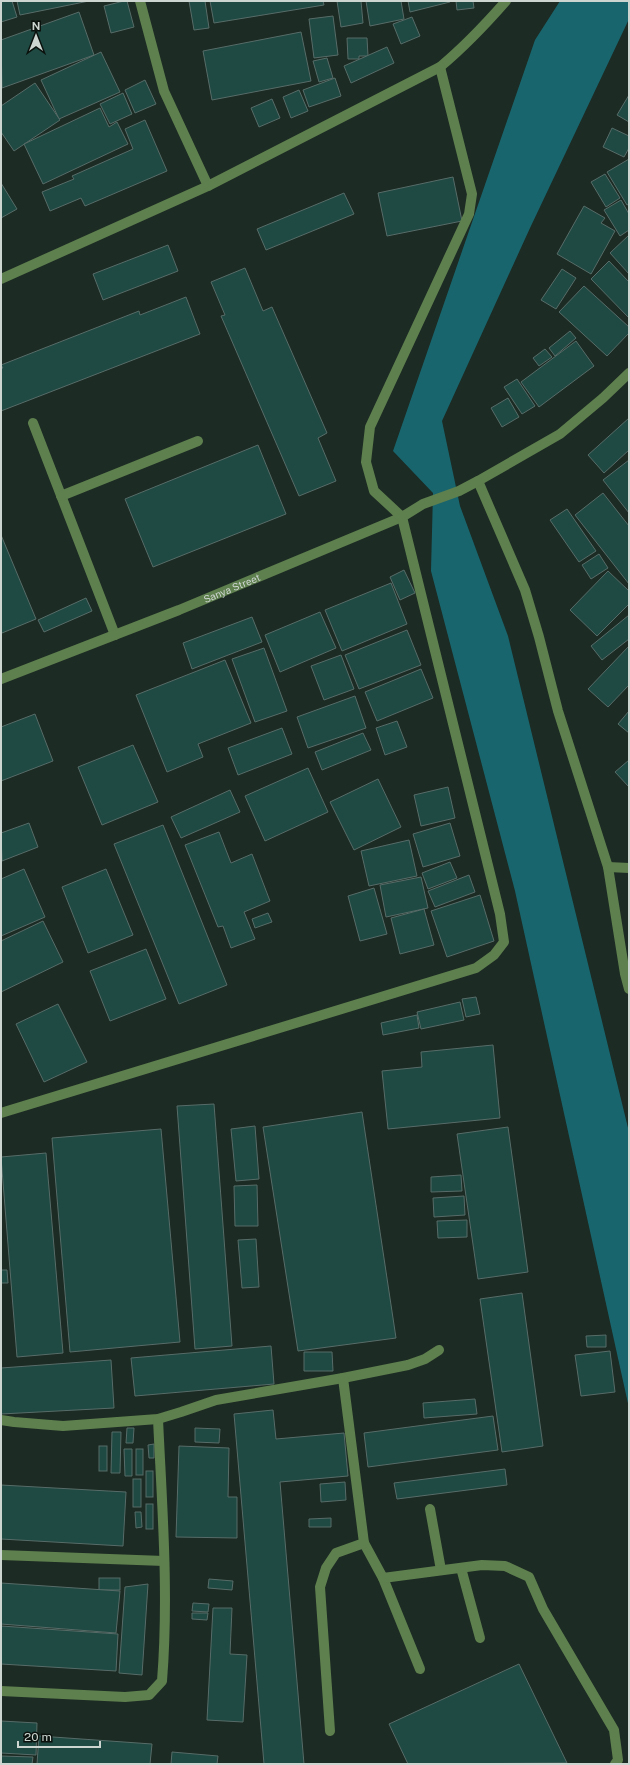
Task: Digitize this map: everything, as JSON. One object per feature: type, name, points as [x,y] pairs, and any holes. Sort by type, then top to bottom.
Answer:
[{"type":"street","points":[[140,1],[164,91],[208,186]]},
{"type":"street","points":[[1,278],[208,186],[440,67],[460,51],[506,1]]},
{"type":"street","points":[[1,1113],[476,968],[494,956],[504,942],[500,914],[402,517],[374,492],[366,462],[370,427],[469,214],[472,194],[440,67]]},
{"type":"street","name":"Sanya Street","points":[[1,679],[115,635],[402,517],[423,504],[459,492],[560,434],[603,398],[629,373]]},
{"type":"street","points":[[33,423],[115,635]]},
{"type":"street","points":[[61,496],[198,441]]},
{"type":"street","points":[[478,482],[525,590],[558,711],[608,867],[624,974],[629,989]]},
{"type":"street","points":[[608,867],[629,868]]},
{"type":"street","points":[[1,1420],[62,1426],[158,1419],[216,1400],[408,1365],[425,1359],[439,1350]]},
{"type":"street","points":[[343,1378],[364,1543],[382,1578],[420,1669]]},
{"type":"street","points":[[1,1691],[125,1697],[149,1695],[162,1681],[164,1657],[164,1561],[158,1419]]},
{"type":"street","points":[[430,1509],[441,1570]]},
{"type":"street","points":[[330,1731],[320,1587],[326,1568],[336,1553],[364,1543]]},
{"type":"street","points":[[1,1555],[164,1561]]},
{"type":"street","points":[[382,1578],[482,1565],[505,1566],[529,1577],[543,1609],[614,1730],[618,1760],[615,1764]]},
{"type":"street","points":[[461,1568],[480,1638]]},
{"type":"water","points":[[560,1],[629,1],[629,19],[530,228],[442,421],[460,506],[508,636],[629,1132],[629,1408],[515,891],[431,571],[433,493],[393,451],[535,40]]},
{"type":"building","points":[[1,1],[12,1],[17,17],[1,22]]},
{"type":"building","points":[[17,1],[89,1],[20,15]]},
{"type":"building","points":[[127,1],[134,27],[111,33],[104,6]]},
{"type":"building","points":[[189,1],[205,1],[209,28],[194,30]]},
{"type":"building","points":[[210,1],[323,1],[324,5],[214,23]]},
{"type":"building","points":[[337,1],[361,1],[363,23],[341,27]]},
{"type":"building","points":[[366,1],[401,1],[404,19],[370,26]]},
{"type":"building","points":[[408,1],[450,1],[450,2],[410,12]]},
{"type":"building","points":[[456,1],[473,1],[474,8],[457,10]]},
{"type":"building","points":[[79,12],[94,55],[2,88],[1,40]]},
{"type":"building","points":[[333,16],[338,55],[314,58],[309,19]]},
{"type":"building","points":[[412,17],[420,36],[401,44],[393,24]]},
{"type":"building","points":[[301,32],[311,81],[212,100],[203,51]]},
{"type":"building","points":[[347,38],[367,38],[368,56],[359,56],[359,59],[348,59]]},
{"type":"building","points":[[387,47],[394,63],[351,83],[344,66]]},
{"type":"building","points":[[101,52],[120,92],[59,119],[41,80]]},
{"type":"building","points":[[327,58],[333,78],[319,82],[313,61]]},
{"type":"building","points":[[335,78],[341,96],[309,107],[303,90]]},
{"type":"building","points":[[145,80],[156,104],[135,113],[125,90]]},
{"type":"building","points":[[35,83],[60,120],[14,151],[1,132],[1,106]]},
{"type":"building","points":[[299,90],[308,111],[291,118],[283,97]]},
{"type":"building","points":[[123,93],[132,114],[110,124],[100,104]]},
{"type":"building","points":[[629,95],[629,122],[617,115]]},
{"type":"building","points":[[272,99],[280,118],[259,127],[251,108]]},
{"type":"building","points":[[100,108],[109,127],[117,122],[128,144],[43,184],[24,144]]},
{"type":"building","points":[[145,120],[167,171],[85,206],[81,198],[50,211],[42,192],[74,179],[72,176],[133,149],[125,129]]},
{"type":"building","points":[[612,128],[629,136],[629,148],[624,157],[603,147]]},
{"type":"building","points":[[629,159],[629,204],[627,205],[607,172]]},
{"type":"building","points":[[605,174],[620,198],[606,207],[591,182]]},
{"type":"building","points":[[453,177],[462,221],[387,236],[378,193]]},
{"type":"building","points":[[1,183],[17,209],[1,218]]},
{"type":"building","points":[[344,193],[354,214],[266,250],[257,229]]},
{"type":"building","points":[[621,200],[629,214],[629,230],[620,236],[604,210]]},
{"type":"building","points":[[584,206],[605,218],[601,223],[615,231],[591,274],[557,254]]},
{"type":"building","points":[[629,235],[629,274],[610,253]]},
{"type":"building","points":[[168,245],[178,271],[103,300],[93,274]]},
{"type":"building","points":[[609,261],[629,282],[629,318],[591,279]]},
{"type":"building","points":[[245,268],[263,311],[272,307],[327,433],[318,438],[336,481],[299,496],[221,316],[225,315],[211,282]]},
{"type":"building","points":[[562,269],[576,278],[556,309],[541,300]]},
{"type":"building","points":[[584,286],[629,327],[629,333],[607,356],[559,312]]},
{"type":"building","points":[[186,297],[200,334],[1,411],[1,368],[3,368],[1,365],[139,311],[140,315]]},
{"type":"building","points":[[570,331],[576,338],[555,356],[549,348]]},
{"type":"building","points":[[576,341],[594,366],[539,407],[521,382]]},
{"type":"building","points":[[545,349],[552,357],[539,366],[533,358]]},
{"type":"building","points":[[517,379],[535,406],[522,414],[504,387]]},
{"type":"building","points":[[508,398],[519,417],[502,427],[491,408]]},
{"type":"building","points":[[629,418],[629,450],[604,473],[588,455]]},
{"type":"building","points":[[258,445],[286,514],[153,567],[125,499]]},
{"type":"building","points":[[629,460],[629,513],[603,480]]},
{"type":"building","points":[[603,493],[629,526],[629,584],[575,515]]},
{"type":"building","points":[[567,509],[596,551],[579,562],[550,520]]},
{"type":"building","points":[[1,535],[36,619],[2,633],[1,631]]},
{"type":"building","points":[[599,554],[608,568],[591,579],[582,565]]},
{"type":"building","points":[[404,570],[415,593],[400,600],[390,577]]},
{"type":"building","points":[[608,571],[629,591],[629,604],[597,636],[570,610]]},
{"type":"building","points":[[391,583],[407,624],[342,651],[325,610]]},
{"type":"building","points":[[86,598],[92,611],[44,632],[38,620]]},
{"type":"building","points":[[320,612],[336,648],[280,672],[265,635]]},
{"type":"building","points":[[629,615],[629,639],[602,660],[591,646]]},
{"type":"building","points":[[252,617],[262,642],[192,669],[183,643]]},
{"type":"building","points":[[407,630],[421,665],[359,689],[345,655]]},
{"type":"building","points":[[629,646],[629,685],[608,707],[588,689]]},
{"type":"building","points":[[264,648],[287,711],[255,722],[232,659]]},
{"type":"building","points":[[341,655],[354,689],[324,700],[311,666]]},
{"type":"building","points":[[225,660],[251,723],[198,744],[203,757],[167,772],[136,695]]},
{"type":"building","points":[[421,669],[433,698],[377,721],[365,692]]},
{"type":"building","points":[[355,696],[366,728],[308,748],[297,717]]},
{"type":"building","points":[[629,711],[629,733],[618,724]]},
{"type":"building","points":[[35,714],[53,761],[1,781],[1,727]]},
{"type":"building","points":[[397,721],[407,747],[385,755],[376,728]]},
{"type":"building","points":[[282,728],[292,754],[238,775],[228,748]]},
{"type":"building","points":[[363,733],[371,750],[322,770],[315,752]]},
{"type":"building","points":[[133,745],[158,802],[102,825],[78,767]]},
{"type":"building","points":[[629,760],[629,787],[615,772]]},
{"type":"building","points":[[308,768],[328,812],[265,841],[245,796]]},
{"type":"building","points":[[378,779],[401,827],[354,850],[330,802]]},
{"type":"building","points":[[448,787],[455,818],[421,826],[414,795]]},
{"type":"building","points":[[230,790],[240,812],[181,838],[171,817]]},
{"type":"building","points":[[29,823],[38,847],[2,861],[1,833]]},
{"type":"building","points":[[450,823],[460,856],[423,867],[413,834]]},
{"type":"building","points":[[163,825],[227,985],[179,1004],[114,844]]},
{"type":"building","points":[[219,832],[231,863],[252,854],[270,901],[244,912],[255,939],[231,948],[223,926],[218,927],[185,845]]},
{"type":"building","points":[[409,840],[417,876],[369,886],[361,851]]},
{"type":"building","points":[[450,862],[457,878],[428,889],[422,873]]},
{"type":"building","points":[[24,869],[45,917],[1,936],[1,879]]},
{"type":"building","points":[[106,869],[133,935],[88,953],[62,887]]},
{"type":"building","points":[[469,875],[475,892],[435,907],[428,891]]},
{"type":"building","points":[[421,877],[428,908],[386,917],[380,885]]},
{"type":"building","points":[[374,888],[387,934],[360,941],[348,896]]},
{"type":"building","points":[[480,895],[494,941],[447,957],[431,911]]},
{"type":"building","points":[[424,909],[434,945],[400,954],[391,918]]},
{"type":"building","points":[[268,913],[272,922],[255,928],[252,919]]},
{"type":"building","points":[[43,921],[63,962],[1,992],[1,941]]},
{"type":"building","points":[[146,949],[166,999],[110,1021],[90,971]]},
{"type":"building","points":[[476,997],[480,1014],[466,1017],[462,999]]},
{"type":"building","points":[[460,1002],[464,1020],[421,1029],[417,1012]]},
{"type":"building","points":[[58,1004],[87,1062],[44,1082],[16,1024]]},
{"type":"building","points":[[417,1015],[419,1028],[383,1035],[381,1023]]},
{"type":"building","points":[[493,1045],[500,1118],[388,1129],[382,1071],[422,1067],[421,1052]]},
{"type":"building","points":[[214,1104],[232,1346],[195,1349],[177,1106]]},
{"type":"building","points":[[362,1112],[396,1338],[298,1351],[263,1127]]},
{"type":"building","points":[[255,1126],[259,1179],[236,1181],[231,1129]]},
{"type":"building","points":[[508,1127],[528,1272],[478,1279],[457,1134]]},
{"type":"building","points":[[161,1129],[180,1342],[70,1352],[52,1138]]},
{"type":"building","points":[[46,1153],[63,1353],[17,1357],[1,1157]]},
{"type":"building","points":[[461,1175],[462,1191],[431,1192],[431,1177]]},
{"type":"building","points":[[257,1185],[258,1226],[235,1226],[234,1186]]},
{"type":"building","points":[[464,1196],[465,1215],[434,1217],[433,1198]]},
{"type":"building","points":[[467,1220],[467,1237],[438,1238],[437,1221]]},
{"type":"building","points":[[256,1239],[259,1287],[242,1288],[238,1240]]},
{"type":"building","points":[[1,1270],[7,1270],[8,1283],[1,1283]]},
{"type":"building","points":[[522,1293],[543,1446],[502,1452],[480,1299]]},
{"type":"building","points":[[606,1335],[606,1347],[587,1347],[586,1336]]},
{"type":"building","points":[[271,1346],[274,1384],[135,1396],[131,1358]]},
{"type":"building","points":[[610,1351],[615,1392],[581,1396],[575,1355]]},
{"type":"building","points":[[304,1352],[332,1352],[333,1371],[304,1371]]},
{"type":"building","points":[[111,1360],[114,1408],[1,1414],[1,1368]]},
{"type":"building","points":[[475,1399],[477,1414],[424,1418],[423,1403]]},
{"type":"building","points":[[273,1410],[276,1439],[344,1433],[348,1476],[280,1482],[304,1764],[264,1764],[234,1414]]},
{"type":"building","points":[[493,1416],[498,1450],[368,1467],[364,1433]]},
{"type":"building","points":[[127,1428],[134,1428],[133,1443],[126,1443]]},
{"type":"building","points":[[195,1428],[220,1429],[219,1443],[195,1442]]},
{"type":"building","points":[[112,1432],[121,1432],[120,1473],[111,1473]]},
{"type":"building","points":[[154,1444],[154,1458],[149,1458],[148,1445]]},
{"type":"building","points":[[99,1446],[107,1446],[107,1471],[99,1471]]},
{"type":"building","points":[[179,1446],[229,1448],[228,1497],[237,1497],[237,1538],[176,1537]]},
{"type":"building","points":[[124,1449],[132,1449],[132,1476],[125,1476]]},
{"type":"building","points":[[136,1449],[143,1449],[143,1475],[136,1475]]},
{"type":"building","points":[[505,1469],[507,1485],[397,1499],[394,1483]]},
{"type":"building","points":[[146,1471],[153,1471],[153,1497],[146,1497]]},
{"type":"building","points":[[133,1479],[141,1479],[141,1507],[133,1507]]},
{"type":"building","points":[[345,1482],[346,1500],[321,1502],[320,1484]]},
{"type":"building","points":[[1,1485],[126,1492],[123,1546],[1,1539]]},
{"type":"building","points":[[146,1504],[153,1504],[153,1529],[146,1529]]},
{"type":"building","points":[[135,1512],[141,1512],[142,1527],[136,1528]]},
{"type":"building","points":[[331,1518],[331,1527],[309,1527],[309,1519]]},
{"type":"building","points":[[99,1578],[120,1578],[120,1590],[99,1590]]},
{"type":"building","points":[[209,1579],[233,1581],[232,1590],[208,1588]]},
{"type":"building","points":[[1,1583],[120,1591],[116,1633],[1,1624]]},
{"type":"building","points":[[148,1584],[142,1675],[119,1673],[125,1587]]},
{"type":"building","points":[[193,1603],[209,1604],[208,1612],[192,1611]]},
{"type":"building","points":[[213,1608],[232,1608],[230,1654],[247,1655],[243,1722],[207,1720]]},
{"type":"building","points":[[192,1613],[208,1613],[207,1620],[192,1619]]},
{"type":"building","points":[[1,1626],[118,1634],[116,1671],[1,1664]]},
{"type":"building","points":[[519,1664],[567,1763],[408,1764],[389,1724]]},
{"type":"building","points":[[1,1721],[37,1723],[36,1755],[1,1753]]},
{"type":"building","points":[[39,1736],[152,1744],[150,1764],[37,1764]]},
{"type":"building","points":[[172,1752],[218,1756],[217,1764],[171,1764]]},
{"type":"building","points":[[1,1756],[33,1757],[32,1764],[1,1764]]}]
